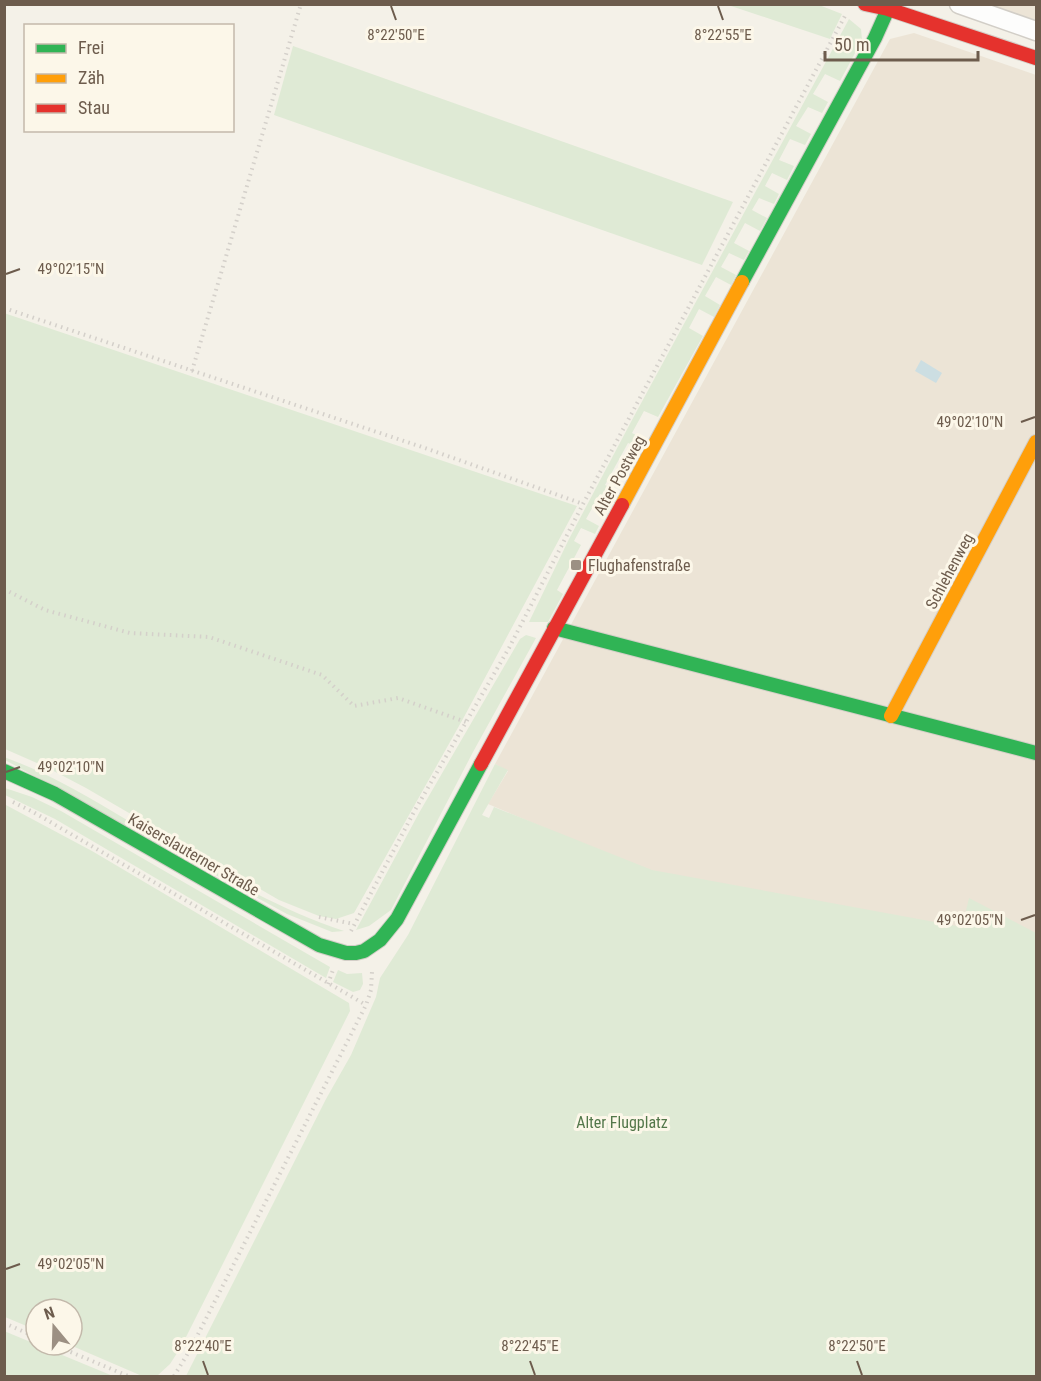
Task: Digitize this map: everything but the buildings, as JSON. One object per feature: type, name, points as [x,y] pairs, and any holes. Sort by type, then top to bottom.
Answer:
[{"type":"main road","points":[[865,4],[889,7],[1036,58]]},
{"type":"main road","name":"Alter Postweg","points":[[369,950],[382,938],[397,918],[875,38],[889,7]]},
{"type":"main road","name":"Schlehenweg","points":[[891,716],[1036,442]]},
{"type":"main road","points":[[554,628],[1036,753]]},
{"type":"main road","name":"Kaiserslauterner Straße","points":[[4,771],[55,794],[319,945],[340,953],[353,954],[369,950]]},
{"type":"street","points":[[959,4],[1036,32]]},
{"type":"path","points":[[192,371],[301,4]]},
{"type":"path","points":[[328,984],[340,953],[415,810],[509,648],[583,504],[851,4]]},
{"type":"path","points":[[4,308],[419,446],[583,504]]},
{"type":"path","points":[[4,589],[45,610],[130,633],[209,637],[219,640],[322,675],[354,706],[398,698],[466,722]]},
{"type":"path","points":[[4,798],[33,812],[366,1005]]},
{"type":"path","points":[[174,1377],[190,1350],[366,1005],[372,977],[369,950]]},
{"type":"path","points":[[4,1323],[24,1332]]},
{"type":"path","points":[[82,1357],[128,1377]]},
{"type":"shaded area","points":[[989,5],[1036,5],[1036,20]]},
{"type":"shaded area","points":[[914,33],[1036,75],[1036,950],[650,872],[488,804],[508,771],[495,764],[890,39]]},
{"type":"shaded area","points":[[921,360],[942,373],[936,383],[915,371]]},
{"type":"green space","points":[[728,5],[819,5],[842,14],[830,39]]},
{"type":"green space","points":[[849,19],[861,29],[862,40],[840,81],[825,74],[813,94],[828,102],[822,113],[808,107],[796,126],[811,134],[805,145],[790,139],[779,160],[794,166],[787,180],[772,173],[765,186],[779,194],[774,204],[759,198],[752,210],[767,218],[760,231],[745,223],[734,243],[749,251],[744,260],[729,253],[721,267],[736,275],[731,285],[716,277],[705,296],[720,305],[714,317],[699,309],[689,328],[703,336],[658,417],[644,411],[632,433],[646,440],[642,448],[628,443],[605,485],[618,491],[613,500],[600,494],[586,519],[599,526],[595,534],[581,528],[574,541],[581,545],[557,590],[563,594],[548,622],[529,622],[569,539],[632,420]]},
{"type":"green space","points":[[293,46],[733,202],[702,265],[274,115]]},
{"type":"green space","points":[[4,313],[577,506],[464,717],[354,913],[336,919],[319,916],[279,900],[86,788],[5,749]]},
{"type":"green space","points":[[526,635],[536,638],[473,752],[391,910],[369,926],[356,930],[419,813],[520,639]]},
{"type":"green space","points":[[4,757],[36,770],[97,802],[260,895],[344,931],[332,932],[287,914],[5,760]]},
{"type":"green space","name":"Alter Flugplatz","points":[[495,764],[508,770],[482,815],[489,818],[494,807],[652,870],[962,927],[969,898],[1036,933],[1036,1376],[186,1376],[326,1099],[351,1055],[376,997],[380,978],[408,935]]},
{"type":"green space","points":[[5,788],[32,797],[61,811],[330,967],[326,978],[55,819],[5,795]]},
{"type":"green space","points":[[4,804],[92,851],[349,1003],[350,1011],[181,1347],[170,1364],[157,1376],[142,1376],[84,1351],[84,1297],[24,1297],[24,1325],[5,1317]]},
{"type":"green space","points":[[338,970],[347,974],[362,973],[363,984],[360,990],[353,992],[333,982]]},
{"type":"green space","points":[[4,1331],[24,1339],[24,1357],[67,1357],[113,1376],[5,1376]]},
{"type":"traffic: fast","points":[[742,282],[875,38],[888,9]]},
{"type":"traffic: fast","points":[[554,628],[1036,753]]},
{"type":"traffic: fast","points":[[4,771],[55,794],[319,945],[346,953],[356,953],[364,951],[380,940],[397,919],[481,764]]},
{"type":"traffic: slow","points":[[622,505],[742,282]]},
{"type":"traffic: slow","points":[[891,716],[1036,442]]},
{"type":"traffic: jam","points":[[865,4],[888,9],[1036,58]]},
{"type":"traffic: jam","points":[[481,764],[622,505]]},
{"type":"place","name":"Flughafenstraße","points":[[576,565]]}]
